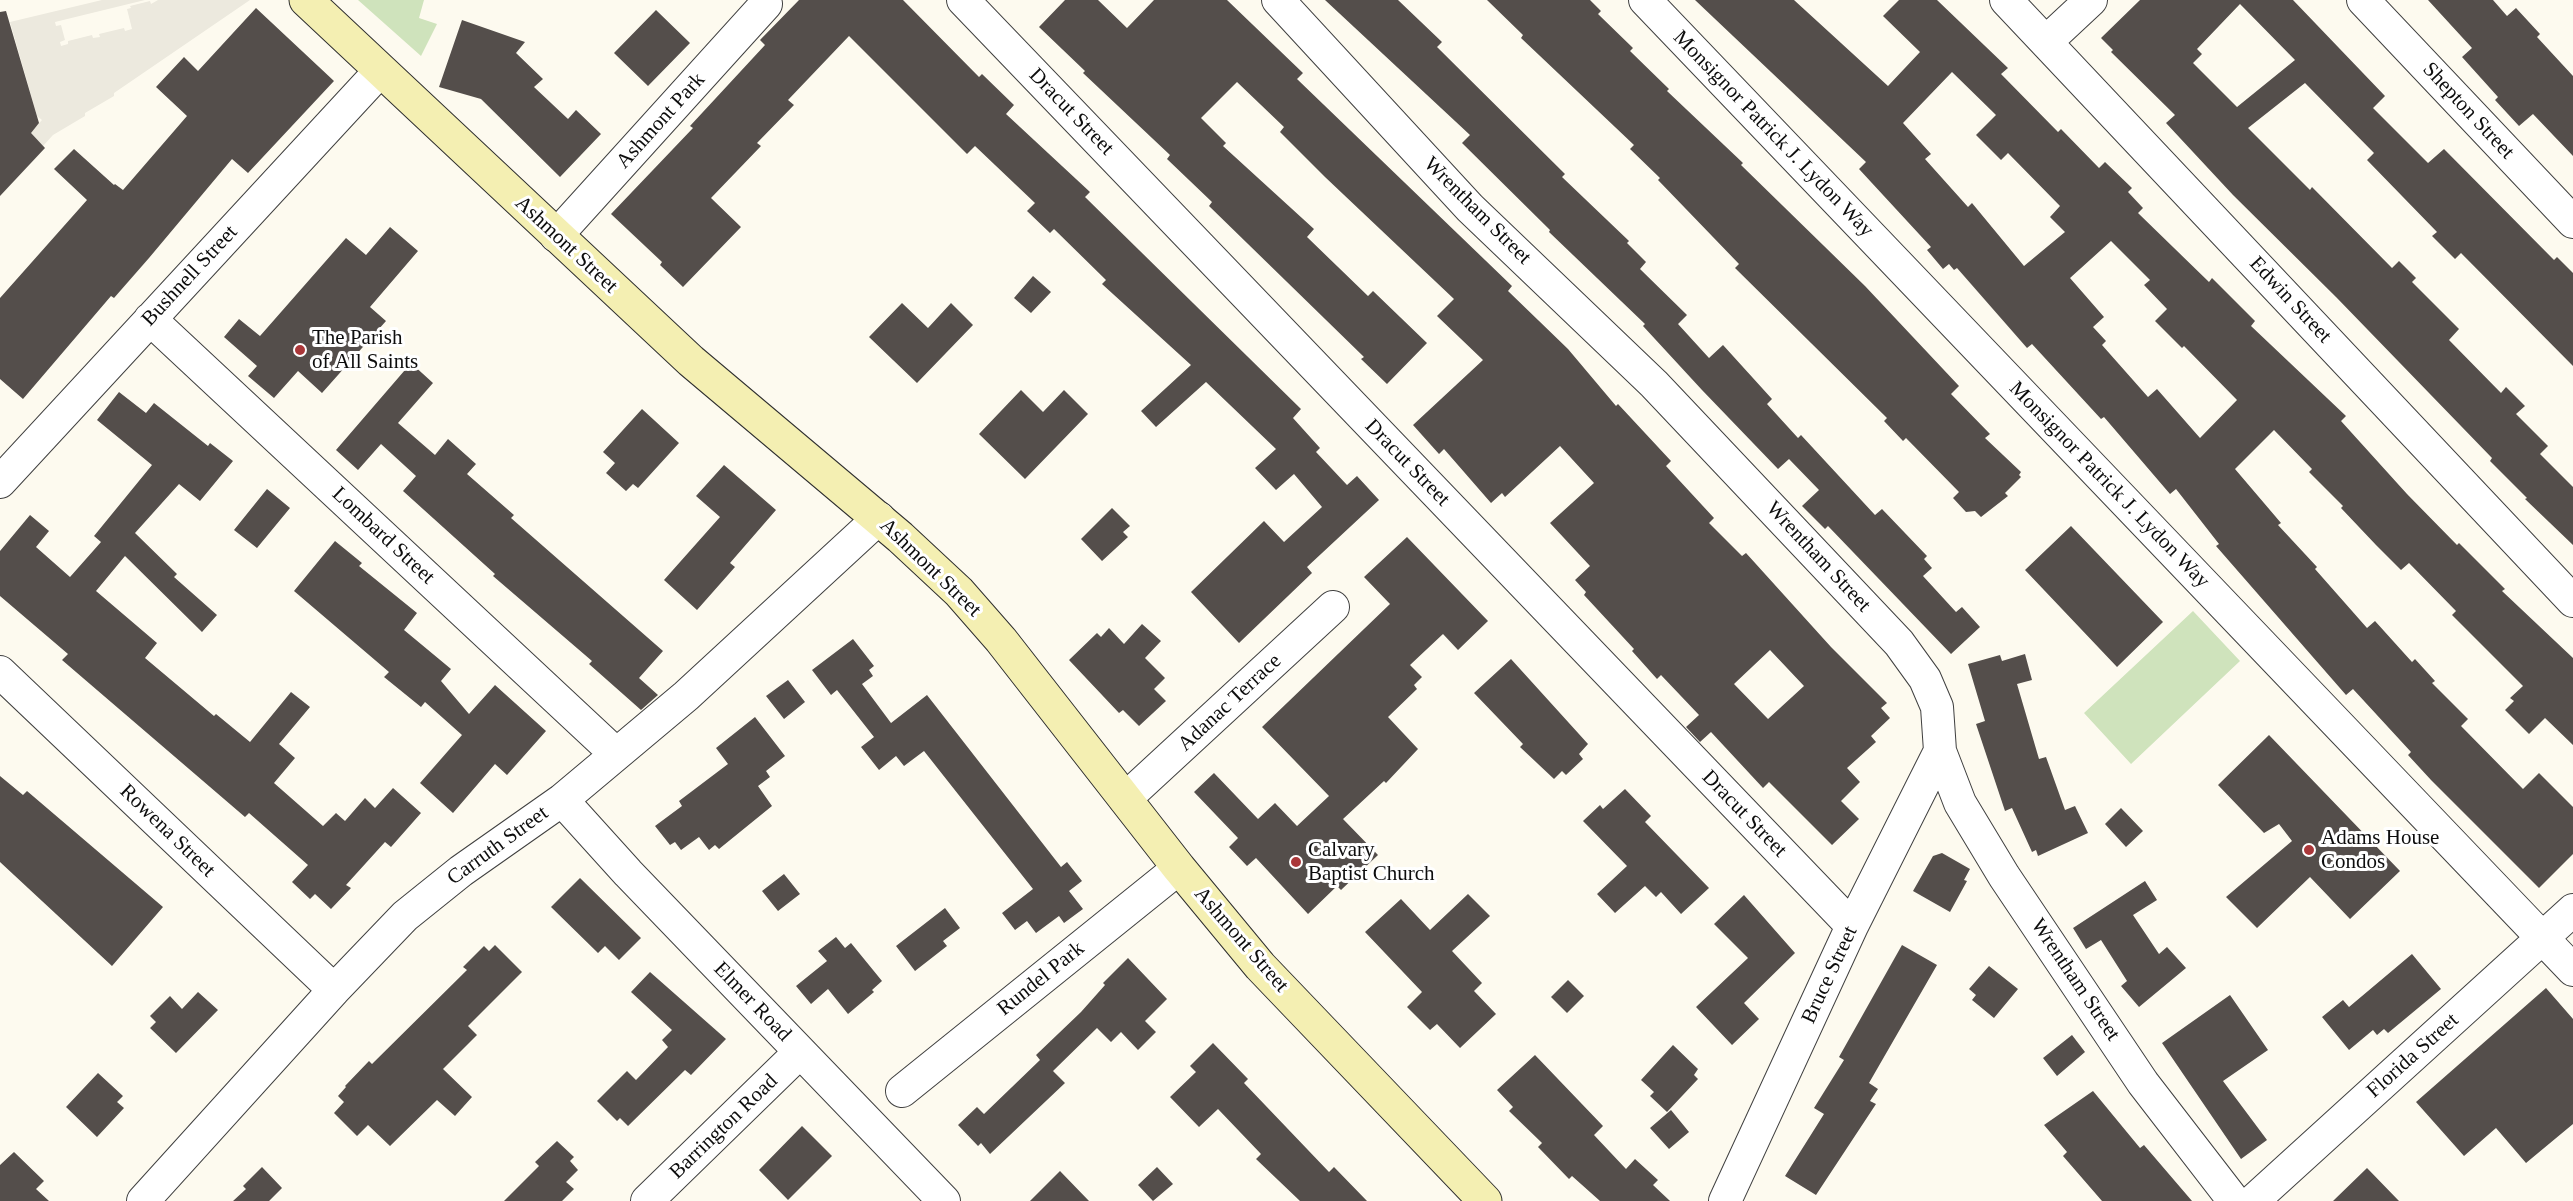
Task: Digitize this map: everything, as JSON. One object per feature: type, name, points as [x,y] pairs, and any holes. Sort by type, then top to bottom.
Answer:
[{"type":"main road","name":"Ashmont Street","points":[[306,0],[691,361],[879,518],[938,571],[980,615],[1179,868],[1260,966],[1485,1201]]},
{"type":"street","name":"Dracut Street","points":[[963,0],[1852,926]]},
{"type":"street","name":"Wrentham Street","points":[[1278,0],[1470,208],[1654,384],[1899,644],[1925,679],[1937,707],[1940,751],[1960,802],[2004,876],[2143,1083],[2234,1201]]},
{"type":"street","name":"Monsignor Patrick J. Lydon Way","points":[[1645,0],[2573,969]]},
{"type":"street","name":"Edwin Street","points":[[2006,0],[2573,601]]},
{"type":"street","points":[[2046,42],[2091,0]]},
{"type":"street","name":"Shepton Street","points":[[2363,0],[2573,222]]},
{"type":"street","name":"Ashmont Park","points":[[556,236],[766,4]]},
{"type":"street","name":"Bushnell Street","points":[[0,482],[380,71]]},
{"type":"street","name":"Lombard Street","points":[[150,319],[616,754]]},
{"type":"street","name":"Carruth Street","points":[[143,1201],[334,990],[405,916],[461,871],[562,800],[686,696],[879,518]]},
{"type":"street","name":"Adanac Terrace","points":[[1125,800],[1334,607]]},
{"type":"street","name":"Rowena Street","points":[[0,672],[334,990]]},
{"type":"street","name":"Bruce Street","points":[[1725,1201],[1852,926],[1940,751]]},
{"type":"street","name":"Elmer Road","points":[[562,800],[628,873],[944,1201]]},
{"type":"street","name":"Rundel Park","points":[[902,1091],[1179,868]]},
{"type":"street","name":"Florida Street","points":[[2253,1201],[2544,939],[2573,910]]},
{"type":"street","name":"Barrington Road","points":[[647,1201],[800,1052]]},
{"type":"green space","points":[[358,0],[424,0],[419,18],[437,24],[421,56]]},
{"type":"green space","points":[[2193,611],[2240,661],[2131,764],[2084,713]]},
{"type":"shaded area","points":[[102,0],[145,0],[55,22],[56,26],[61,25],[65,40],[60,42],[61,46],[68,44],[68,41],[92,35],[93,38],[100,37],[99,34],[124,28],[125,31],[132,29],[127,9],[131,8],[130,6],[150,1],[151,4],[158,0],[250,0],[114,93],[114,96],[85,113],[85,116],[53,135],[43,146],[29,134],[42,120],[37,116],[10,22]]},
{"type":"building","points":[[799,0],[903,0],[979,77],[982,74],[1014,105],[1006,114],[1090,192],[1085,197],[1301,409],[1293,418],[1320,448],[1316,452],[1347,485],[1357,476],[1379,500],[1307,567],[1312,573],[1239,643],[1191,592],[1264,521],[1284,542],[1322,507],[1294,474],[1276,490],[1255,468],[1276,449],[1206,382],[1156,427],[1141,411],[1191,365],[1102,284],[1106,280],[1054,229],[1050,233],[1027,211],[1035,203],[975,146],[967,154],[849,36],[788,100],[794,105],[757,143],[761,146],[711,198],[741,227],[683,287],[660,265],[662,262],[611,214],[693,128],[690,126],[765,45],[760,40]]},
{"type":"building","points":[[1065,0],[1098,0],[1127,28],[1154,0],[1227,0],[1303,73],[1297,79],[1512,286],[1508,291],[1568,349],[1616,406],[1618,404],[1671,461],[1666,466],[1714,518],[1709,523],[1742,556],[1746,553],[1831,647],[1887,703],[1881,708],[1890,718],[1871,736],[1876,742],[1847,768],[1860,782],[1841,801],[1859,819],[1832,845],[1769,782],[1763,788],[1711,732],[1700,742],[1686,727],[1699,715],[1661,675],[1657,679],[1632,651],[1634,649],[1584,595],[1586,592],[1575,580],[1590,566],[1550,523],[1594,483],[1560,446],[1505,497],[1502,493],[1491,503],[1444,449],[1439,454],[1413,425],[1483,360],[1437,316],[1454,299],[1280,132],[1284,127],[1237,82],[1201,118],[1226,143],[1223,146],[1314,229],[1307,237],[1368,296],[1373,291],[1427,343],[1387,384],[1361,359],[1364,357],[1209,206],[1212,202],[1167,159],[1170,155],[1083,73],[1085,71],[1039,27]],"holes":[[[1770,650],[1804,686],[1768,719],[1734,684]]]},
{"type":"building","points":[[1325,0],[1398,0],[1442,42],[1437,47],[1565,174],[1562,177],[1629,241],[1627,243],[1646,262],[1640,269],[1687,315],[1678,324],[1709,358],[1723,345],[1772,399],[1767,404],[1798,438],[1801,435],[1875,515],[1882,509],[1927,556],[1924,559],[1932,568],[1923,576],[1956,612],[1962,607],[1980,627],[1951,654],[1828,526],[1825,529],[1802,506],[1819,490],[1789,459],[1778,469],[1643,326],[1645,324],[1549,232],[1550,230],[1462,143],[1470,135]]},
{"type":"building","points":[[1487,0],[1590,0],[1601,11],[1598,14],[1633,48],[1630,51],[1669,89],[1667,91],[1743,163],[1741,165],[1865,286],[1959,386],[1951,394],[1990,434],[1985,438],[2021,472],[2019,475],[2021,477],[2005,493],[2008,496],[1981,517],[1975,511],[1966,512],[1953,498],[1959,492],[1906,438],[1903,441],[1884,421],[1887,418],[1735,268],[1739,264],[1658,180],[1660,178],[1630,149],[1634,145],[1521,38],[1523,35]]},
{"type":"building","points":[[1695,0],[1794,0],[1888,86],[1920,52],[1883,16],[1899,0],[1937,0],[2008,68],[2001,74],[2058,132],[2061,129],[2099,168],[2105,162],[2132,188],[2128,192],[2143,208],[2138,213],[2209,282],[2212,278],[2255,321],[2251,326],[2346,416],[2341,421],[2407,494],[2457,545],[2459,543],[2505,589],[2502,591],[2573,658],[2573,745],[2545,718],[2529,734],[2505,710],[2514,701],[2510,698],[2523,686],[2452,615],[2456,611],[2409,563],[2401,570],[2376,545],[2341,508],[2343,506],[2309,472],[2312,469],[2274,430],[2235,469],[2281,523],[2278,525],[2317,567],[2315,569],[2367,628],[2375,621],[2412,662],[2415,659],[2435,681],[2432,683],[2468,719],[2461,726],[2523,789],[2539,773],[2573,807],[2573,854],[2539,888],[2431,780],[2408,755],[2411,752],[2353,689],[2346,695],[2216,546],[2219,544],[2176,489],[2170,494],[2104,417],[2101,419],[2032,344],[2027,348],[1957,268],[1954,270],[1949,264],[1943,269],[1927,250],[1931,247],[1859,169],[1866,162]],"holes":[[[1952,72],[1996,115],[1976,135],[2001,160],[2008,153],[2060,206],[2050,217],[2065,232],[2024,266],[1972,203],[1968,207],[1925,159],[1931,154],[1903,123]],[[2111,241],[2150,280],[2144,285],[2167,309],[2155,321],[2182,348],[2184,346],[2237,400],[2200,438],[2157,389],[2148,397],[2102,345],[2106,341],[2093,327],[2104,317],[2070,278]]]},
{"type":"building","points":[[2140,0],[2293,0],[2385,96],[2373,108],[2428,163],[2444,149],[2554,260],[2557,257],[2573,273],[2573,366],[2461,253],[2455,259],[2432,236],[2437,232],[2367,160],[2374,153],[2305,83],[2248,128],[2310,190],[2312,187],[2392,268],[2399,261],[2416,278],[2412,282],[2459,329],[2449,340],[2501,393],[2506,387],[2525,406],[2516,414],[2548,446],[2540,454],[2573,487],[2573,545],[2525,499],[2527,498],[2490,461],[2492,458],[2336,297],[2233,195],[2166,123],[2175,115],[2111,52],[2113,50],[2101,38]],"holes":[[[2240,4],[2295,60],[2237,107],[2193,63],[2202,54],[2197,49]]]},
{"type":"building","points":[[2428,0],[2493,0],[2507,16],[2516,8],[2540,34],[2537,37],[2573,76],[2573,156],[2533,114],[2519,126],[2495,100],[2498,97],[2462,57],[2472,48]]},
{"type":"building","points":[[256,8],[334,81],[248,173],[232,159],[149,258],[114,298],[111,296],[23,399],[0,379],[0,298],[87,200],[54,169],[74,149],[114,185],[123,190],[187,116],[156,87],[184,57],[198,71]]},
{"type":"building","points":[[656,10],[690,43],[648,86],[614,53]]},
{"type":"building","points":[[6,11],[39,123],[31,133],[45,148],[0,196],[0,12]]},
{"type":"building","points":[[462,20],[525,42],[516,53],[543,79],[534,87],[568,119],[576,110],[601,134],[560,177],[481,99],[439,87]]},
{"type":"building","name":"The Parish of All Saints","points":[[390,227],[418,251],[370,307],[386,321],[322,393],[298,371],[274,398],[248,376],[257,366],[224,337],[239,319],[260,336],[346,238],[366,255]]},
{"type":"building","points":[[1033,276],[1051,292],[1031,313],[1014,298]]},
{"type":"building","points":[[902,303],[928,328],[951,303],[973,325],[917,383],[869,337]]},
{"type":"building","points":[[411,363],[433,383],[398,423],[435,455],[448,439],[476,464],[467,474],[514,515],[511,518],[663,651],[639,678],[658,695],[641,710],[589,664],[592,661],[493,576],[495,574],[403,491],[416,476],[381,444],[358,470],[336,450]]},
{"type":"building","points":[[1021,390],[1043,412],[1064,390],[1088,414],[1025,479],[979,434]]},
{"type":"building","points":[[119,392],[146,413],[154,403],[208,446],[210,443],[233,461],[200,501],[179,484],[135,533],[177,574],[174,577],[217,615],[202,632],[125,556],[96,591],[157,643],[145,658],[214,716],[216,714],[250,742],[291,692],[310,707],[279,744],[295,758],[274,783],[323,826],[336,813],[345,821],[365,798],[375,808],[393,788],[421,813],[391,847],[385,842],[346,885],[351,888],[331,909],[315,894],[310,899],[292,882],[308,865],[249,813],[245,817],[62,660],[68,654],[0,596],[0,551],[30,515],[49,531],[36,547],[70,577],[101,542],[94,536],[152,465],[97,420]]},
{"type":"building","points":[[642,409],[679,443],[638,488],[633,484],[626,491],[606,473],[615,463],[603,452]]},
{"type":"building","points":[[724,465],[776,510],[730,563],[735,567],[697,610],[664,580],[720,517],[696,496]]},
{"type":"building","points":[[267,489],[290,508],[257,548],[234,530]]},
{"type":"building","points":[[1112,508],[1130,526],[1123,532],[1128,537],[1102,561],[1081,539]]},
{"type":"building","points":[[2071,526],[2163,622],[2117,667],[2025,570]]},
{"type":"building","points":[[1407,537],[1488,621],[1458,650],[1443,634],[1410,665],[1422,677],[1414,685],[1417,689],[1388,717],[1418,749],[1386,783],[1384,781],[1343,819],[1378,855],[1341,890],[1337,886],[1308,914],[1256,858],[1247,866],[1229,847],[1238,838],[1194,792],[1214,773],[1258,819],[1275,803],[1297,826],[1329,796],[1262,727],[1390,604],[1364,577]]},
{"type":"building","points":[[335,541],[362,563],[359,566],[417,613],[404,630],[451,669],[441,681],[469,714],[495,685],[546,731],[507,775],[495,764],[453,813],[420,783],[462,735],[425,702],[421,707],[384,677],[389,672],[294,591]]},
{"type":"building","points":[[1142,624],[1161,641],[1145,658],[1165,678],[1154,689],[1166,701],[1139,726],[1123,710],[1119,713],[1069,660],[1097,633],[1101,637],[1109,628],[1124,644]]},
{"type":"building","points":[[853,639],[874,666],[869,670],[873,676],[862,684],[891,723],[927,695],[1061,867],[1067,862],[1082,881],[1069,891],[1083,909],[1064,923],[1059,916],[1036,933],[1027,921],[1015,930],[1002,913],[1033,889],[924,751],[904,766],[896,756],[879,770],[861,747],[874,737],[837,690],[831,695],[812,670]]},
{"type":"building","points":[[2025,654],[2032,680],[2017,684],[2039,759],[2046,757],[2065,810],[2075,806],[2088,833],[2038,856],[2036,850],[2032,852],[2012,808],[2005,811],[1976,724],[1985,721],[1968,664],[2000,655],[2002,661]]},
{"type":"building","points":[[1511,659],[1588,744],[1579,754],[1583,759],[1566,775],[1562,771],[1554,779],[1520,747],[1523,744],[1474,693]]},
{"type":"building","points":[[788,680],[805,702],[784,719],[766,696]]},
{"type":"building","points":[[755,717],[785,756],[766,771],[770,777],[758,786],[772,806],[719,849],[715,845],[709,850],[699,837],[681,850],[675,842],[670,845],[655,826],[682,806],[679,801],[728,764],[716,748]]},
{"type":"building","name":"Adams House Condos","points":[[2269,735],[2400,871],[2350,919],[2310,877],[2257,928],[2226,897],[2292,841],[2279,824],[2264,833],[2218,785]]},
{"type":"building","points":[[0,776],[23,795],[27,791],[163,907],[112,966],[0,862]]},
{"type":"building","points":[[1625,789],[1651,816],[1645,822],[1709,888],[1681,914],[1661,892],[1656,897],[1645,886],[1615,913],[1597,894],[1627,866],[1583,821],[1600,805],[1603,809]]},
{"type":"building","points":[[2121,808],[2143,831],[2126,847],[2105,824]]},
{"type":"building","points":[[1942,853],[1970,869],[1964,880],[1967,881],[1950,912],[1913,891],[1933,856]]},
{"type":"building","points":[[784,874],[800,894],[778,911],[762,891]]},
{"type":"building","points":[[580,878],[641,938],[619,960],[605,946],[598,953],[551,907]]},
{"type":"building","points":[[2145,881],[2157,900],[2133,915],[2159,954],[2167,947],[2186,968],[2139,1007],[2121,986],[2127,981],[2101,940],[2086,949],[2073,928]]},
{"type":"building","points":[[1468,894],[1490,916],[1452,951],[1482,983],[1474,991],[1496,1014],[1460,1048],[1437,1024],[1430,1030],[1407,1007],[1422,992],[1365,932],[1401,899],[1430,930]]},
{"type":"building","points":[[1744,895],[1795,953],[1744,1003],[1759,1019],[1732,1045],[1696,1007],[1748,958],[1714,924]]},
{"type":"building","points":[[945,908],[960,928],[943,941],[947,946],[915,971],[896,946]]},
{"type":"building","points":[[836,937],[845,948],[851,943],[882,981],[872,990],[874,992],[848,1014],[828,989],[811,1004],[796,986],[827,961],[818,951]]},
{"type":"building","points":[[495,945],[522,972],[468,1026],[477,1035],[443,1069],[472,1097],[455,1116],[437,1100],[390,1146],[368,1125],[357,1136],[334,1113],[344,1102],[338,1096],[345,1086],[369,1061],[372,1064],[467,970],[463,967],[484,946],[489,951]]},
{"type":"building","points":[[1902,945],[1937,965],[1869,1083],[1878,1089],[1870,1101],[1876,1104],[1816,1195],[1785,1176],[1824,1114],[1814,1108],[1844,1060],[1839,1057]]},
{"type":"building","points":[[2412,954],[2441,989],[2388,1033],[2384,1029],[2377,1035],[2373,1030],[2349,1050],[2322,1017],[2343,1000],[2349,1007]]},
{"type":"building","points":[[1128,958],[1167,999],[1145,1021],[1156,1032],[1138,1050],[1121,1032],[1111,1042],[1097,1028],[1053,1071],[1065,1083],[990,1154],[981,1143],[978,1146],[958,1125],[977,1107],[984,1114],[1040,1060],[1036,1055],[1081,1012],[1105,985],[1103,983]]},
{"type":"building","points":[[1989,966],[2018,989],[1994,1018],[1972,1000],[1976,995],[1969,989]]},
{"type":"building","points":[[650,972],[726,1039],[691,1075],[685,1070],[628,1126],[620,1118],[617,1121],[597,1101],[627,1071],[636,1080],[668,1047],[662,1040],[672,1030],[631,992]]},
{"type":"building","points":[[1568,980],[1584,996],[1567,1013],[1551,997]]},
{"type":"building","points":[[2546,988],[2573,1019],[2573,1124],[2526,1163],[2496,1128],[2464,1156],[2416,1102]]},
{"type":"building","points":[[198,992],[218,1010],[176,1053],[150,1028],[156,1022],[150,1016],[170,996],[182,1009]]},
{"type":"building","points":[[2230,995],[2268,1050],[2223,1081],[2267,1140],[2241,1159],[2162,1043]]},
{"type":"building","points":[[2072,1035],[2085,1052],[2057,1076],[2043,1058]]},
{"type":"building","points":[[1213,1043],[1248,1079],[1244,1083],[1329,1172],[1334,1167],[1367,1201],[1300,1201],[1256,1159],[1261,1154],[1218,1109],[1199,1127],[1170,1097],[1196,1072],[1190,1066]]},
{"type":"building","points":[[1673,1045],[1698,1069],[1694,1075],[1698,1079],[1667,1112],[1650,1096],[1654,1092],[1641,1080]]},
{"type":"building","points":[[1535,1055],[1603,1126],[1594,1135],[1626,1169],[1635,1159],[1658,1180],[1653,1185],[1670,1201],[1600,1201],[1572,1176],[1569,1179],[1538,1147],[1542,1143],[1509,1111],[1513,1107],[1497,1090]]},
{"type":"building","points":[[98,1073],[123,1096],[117,1102],[124,1108],[97,1137],[66,1107]]},
{"type":"building","points":[[2093,1091],[2140,1148],[2144,1145],[2192,1201],[2102,1201],[2063,1156],[2067,1152],[2044,1125]]},
{"type":"building","points":[[1671,1110],[1689,1132],[1669,1149],[1650,1128]]},
{"type":"building","points":[[802,1126],[832,1156],[788,1200],[759,1170]]},
{"type":"building","points":[[557,1141],[574,1157],[570,1161],[578,1170],[566,1182],[574,1189],[562,1201],[504,1201],[539,1166],[535,1162]]},
{"type":"building","points":[[14,1152],[44,1181],[36,1189],[49,1201],[0,1201],[0,1165]]},
{"type":"building","points":[[262,1167],[282,1188],[269,1201],[233,1201],[246,1189],[243,1186]]},
{"type":"building","points":[[1157,1167],[1173,1184],[1153,1201],[1138,1185]]},
{"type":"building","points":[[2367,1168],[2399,1201],[2333,1201]]},
{"type":"building","points":[[1060,1171],[1089,1201],[1030,1201]]},
{"type":"place","name":"The Parish of All Saints","points":[[300,350]]},
{"type":"place","name":"Adams House Condos","points":[[2309,850]]},
{"type":"place","name":"Calvary Baptist Church","points":[[1296,862]]}]
